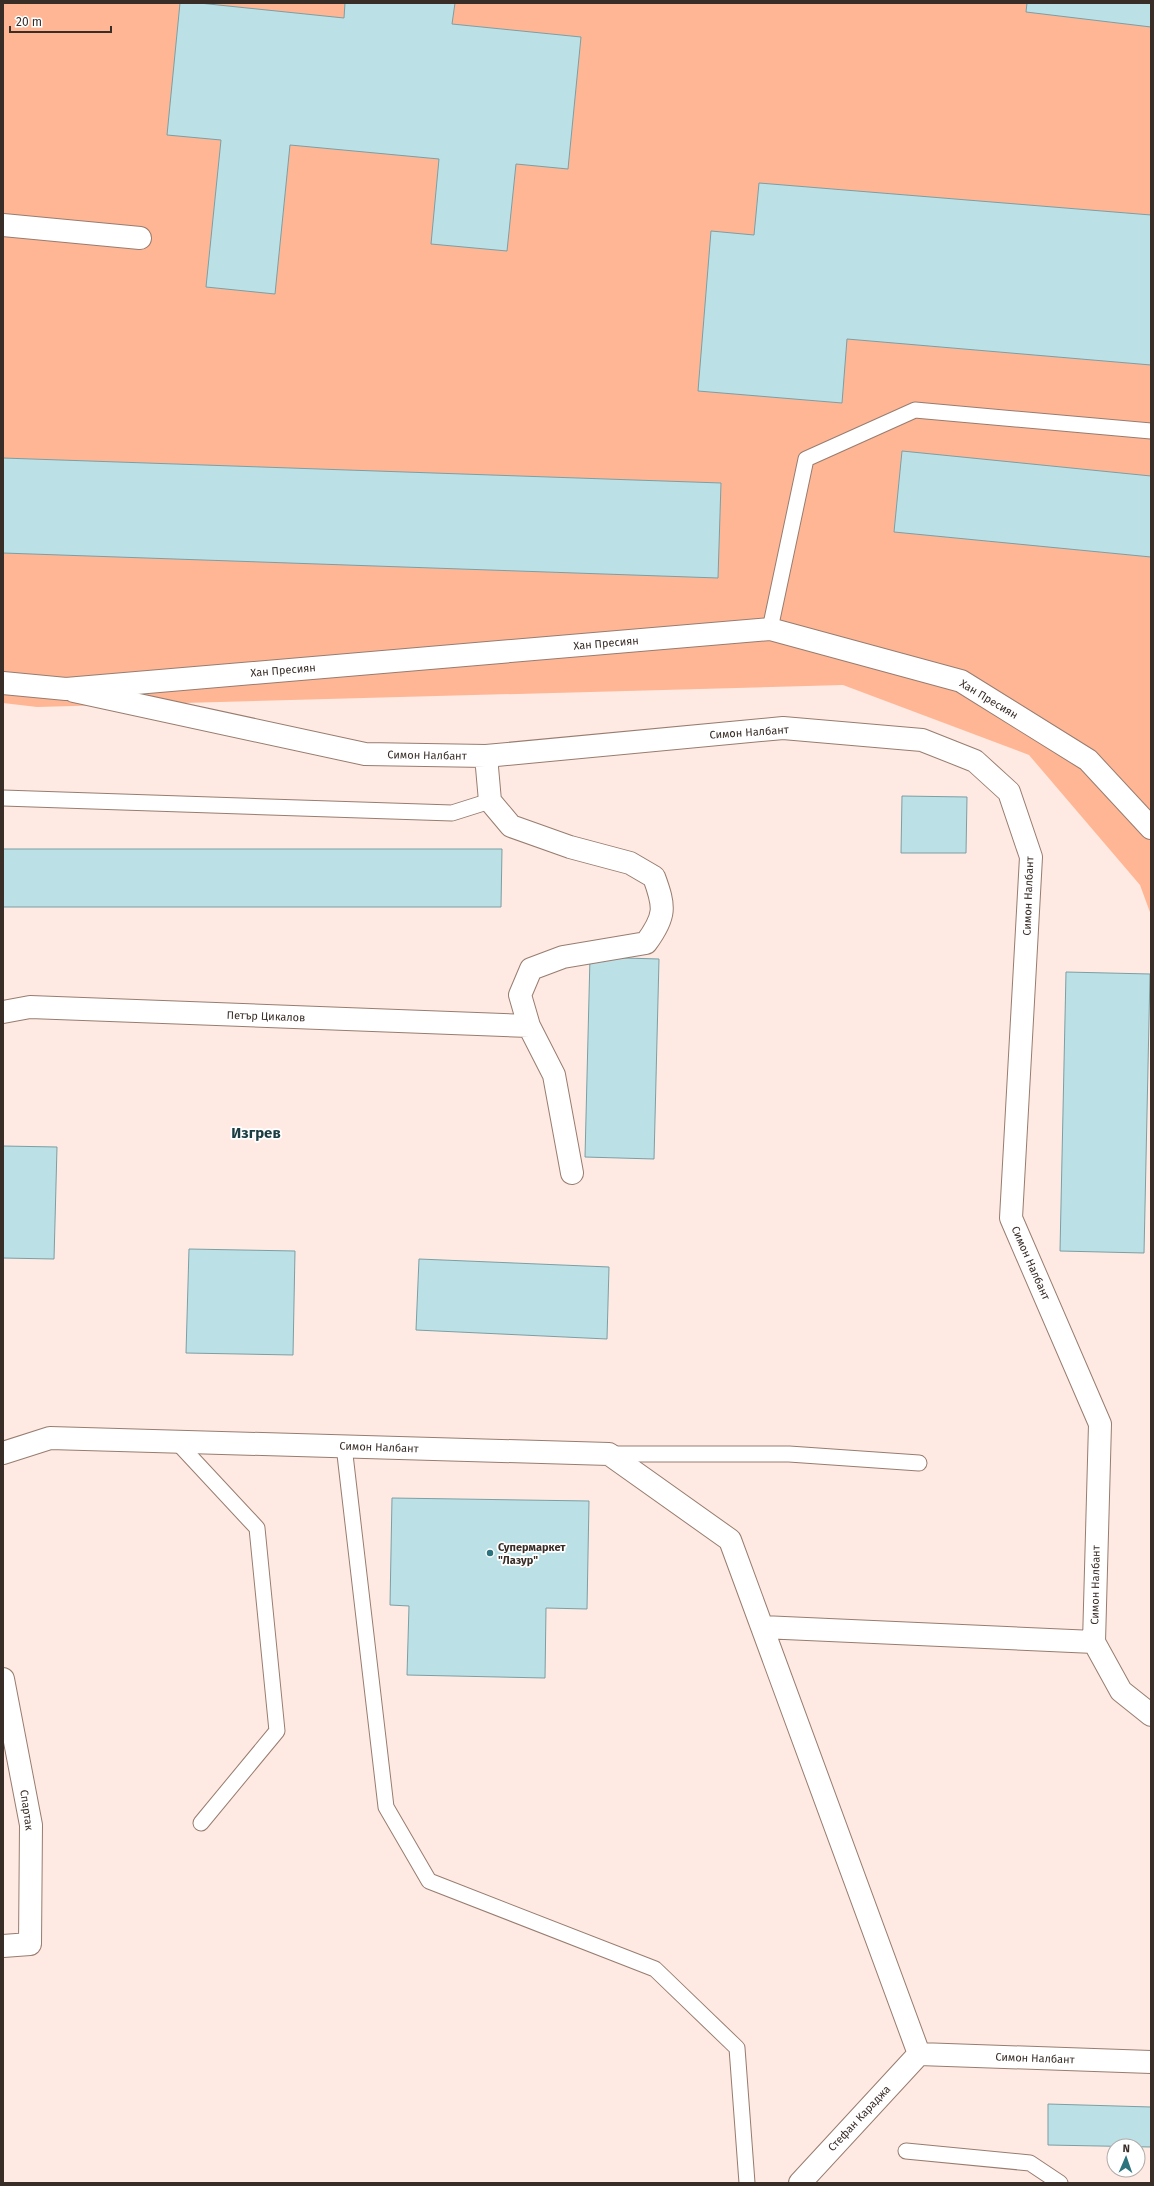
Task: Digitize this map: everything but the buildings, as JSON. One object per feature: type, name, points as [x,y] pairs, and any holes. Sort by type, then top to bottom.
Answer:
[{"type":"street","points":[[3,225],[140,238]]},
{"type":"street","name":"Хан Пресиян","points":[[3,683],[66,689],[770,629],[961,681],[1088,760],[1151,828]]},
{"type":"street","name":"Симон Налбант","points":[[66,689],[365,754],[486,756],[783,728],[922,740],[975,761],[1009,792],[1031,857],[1011,1218],[1100,1424],[1094,1642]]},
{"type":"street","points":[[486,756],[490,801],[511,826],[570,847],[630,863],[654,877],[663,902],[659,926],[646,943],[563,957],[532,969],[520,995],[530,1026],[554,1075],[572,1173]]},
{"type":"street","name":"Петър Цикалов","points":[[3,1012],[30,1007],[530,1026]]},
{"type":"street","name":"Симон Налбант","points":[[3,1453],[50,1438],[609,1454]]},
{"type":"street","points":[[609,1454],[730,1540],[919,2054]]},
{"type":"street","points":[[762,1627],[1094,1642],[1121,1691],[1151,1715]]},
{"type":"street","name":"Спартак","points":[[3,1679],[31,1825],[30,1944],[3,1946]]},
{"type":"street","name":"Симон Налбант","points":[[919,2054],[1151,2062]]},
{"type":"street","name":"Стефан Караджа","points":[[800,2183],[919,2054]]},
{"type":"lane","points":[[770,629],[806,459],[916,410],[1151,431]]},
{"type":"lane","points":[[3,798],[452,813],[490,801]]},
{"type":"lane","points":[[176,1441],[257,1528],[277,1731],[201,1824]]},
{"type":"lane","points":[[344,1446],[386,1807],[429,1881],[655,1969],[737,2048],[747,2183]]},
{"type":"lane","points":[[609,1454],[789,1454],[919,1463]]},
{"type":"lane","points":[[906,2151],[1030,2163],[1060,2183]]},
{"type":"shaded area","points":[[3,3],[1151,3],[1151,915],[1140,885],[1029,755],[843,685],[37,707],[3,703]]},
{"type":"place","name":"Супермаркет \"Лазур\"","points":[[490,1553]]},
{"type":"district","name":"Изгрев","points":[[256,1133]]}]
